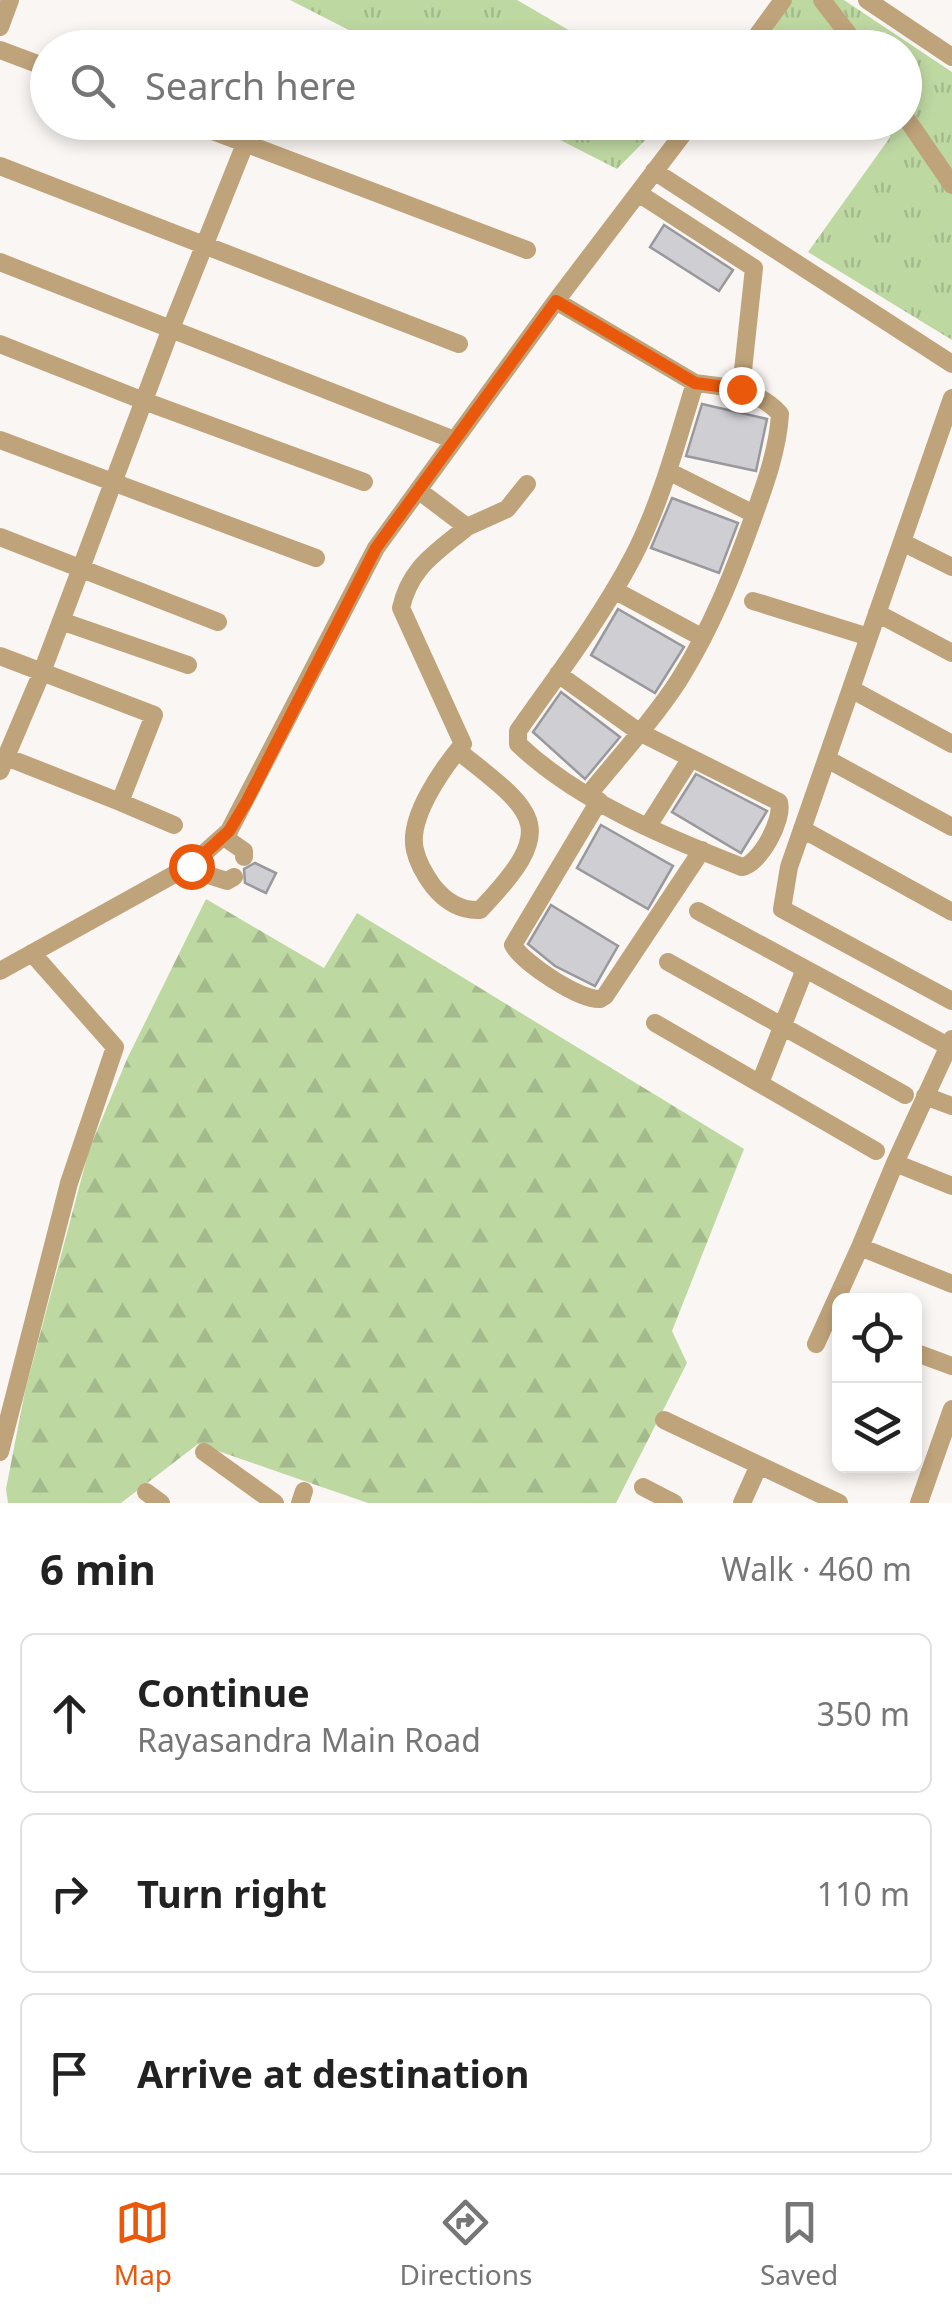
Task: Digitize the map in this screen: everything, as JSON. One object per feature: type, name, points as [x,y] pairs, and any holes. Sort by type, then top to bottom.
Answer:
[{"type":"street","points":[[0,27],[10,0]]},
{"type":"street","points":[[761,30],[783,0]]},
{"type":"street","points":[[822,0],[845,30]]},
{"type":"street","points":[[867,0],[913,30]]},
{"type":"street","points":[[922,36],[952,56]]},
{"type":"street","points":[[0,50],[30,61]]},
{"type":"street","points":[[235,140],[527,250]]},
{"type":"street","points":[[0,971],[186,868],[224,837],[247,801],[376,548],[678,140]]},
{"type":"street","points":[[921,140],[952,185]]},
{"type":"street","points":[[174,824],[3,764],[245,144]]},
{"type":"street","points":[[0,166],[459,344]]},
{"type":"street","points":[[654,171],[952,364]]},
{"type":"street","points":[[638,193],[754,268],[741,389]]},
{"type":"street","points":[[0,262],[454,440]]},
{"type":"street","points":[[556,301],[695,383],[741,389],[766,401],[780,414],[776,443],[754,514],[703,638],[677,683],[594,798],[513,945],[522,957],[584,998],[600,999],[702,850]]},
{"type":"street","points":[[0,344],[144,402],[364,482]]},
{"type":"street","points":[[558,674],[639,732],[775,799],[782,806],[757,861],[742,867],[648,826],[594,798],[518,744],[518,731],[614,590],[634,554],[668,471],[695,383]]},
{"type":"street","points":[[952,398],[802,830],[784,885],[782,909],[952,1001]]},
{"type":"street","points":[[0,440],[316,558]]},
{"type":"street","points":[[668,471],[754,514]]},
{"type":"street","points":[[458,750],[497,781],[525,810],[531,825],[528,851],[480,910],[462,910],[440,894],[422,871],[413,847],[430,790],[440,772],[458,750],[463,744],[400,608],[406,584],[420,567],[467,526],[507,509],[527,484]]},
{"type":"street","points":[[418,490],[467,526]]},
{"type":"street","points":[[0,537],[218,622]]},
{"type":"street","points":[[902,542],[952,567]]},
{"type":"street","points":[[614,590],[703,638]]},
{"type":"street","points":[[753,600],[869,637]]},
{"type":"street","points":[[878,614],[952,652]]},
{"type":"street","points":[[61,621],[188,665]]},
{"type":"street","points":[[0,656],[154,715],[120,802]]},
{"type":"street","points":[[851,688],[952,744]]},
{"type":"street","points":[[648,826],[691,758]]},
{"type":"street","points":[[827,759],[952,828]]},
{"type":"street","points":[[802,830],[952,912]]},
{"type":"street","points":[[224,837],[244,851],[244,858]]},
{"type":"street","points":[[186,868],[227,881],[234,877]]},
{"type":"street","points":[[698,911],[950,1043],[895,1163],[844,1293]]},
{"type":"street","points":[[0,1452],[69,1183],[115,1047],[32,953]]},
{"type":"street","points":[[668,962],[905,1095]]},
{"type":"street","points":[[760,1083],[805,969]]},
{"type":"street","points":[[655,1023],[876,1151]]},
{"type":"street","points":[[926,1096],[952,1106]]},
{"type":"street","points":[[895,1163],[952,1186]]},
{"type":"street","points":[[860,1247],[952,1284]]},
{"type":"street","points":[[816,1344],[832,1324]]},
{"type":"street","points":[[922,1355],[952,1366]]},
{"type":"street","points":[[919,1503],[946,1445],[952,1409]]},
{"type":"street","points":[[664,1420],[839,1503]]},
{"type":"street","points":[[204,1452],[275,1503]]},
{"type":"street","points":[[742,1503],[759,1465]]},
{"type":"street","points":[[642,1487],[674,1503]]},
{"type":"green space","points":[[290,0],[517,0],[569,30],[349,30]]},
{"type":"green space","points":[[792,0],[844,0],[889,30],[772,30]]},
{"type":"green space","points":[[922,52],[952,72],[952,340],[808,252],[888,140],[922,140]]},
{"type":"green space","points":[[560,140],[645,140],[617,169]]},
{"type":"green space","points":[[206,899],[324,968],[357,913],[744,1149],[672,1331],[687,1363],[616,1503],[368,1503],[198,1444],[121,1503],[8,1503],[6,1489],[25,1391],[89,1150],[127,1059]]},
{"type":"building","points":[[664,225],[733,270],[719,291],[650,247]]},
{"type":"building","points":[[702,404],[767,419],[756,471],[686,456]]},
{"type":"building","points":[[672,498],[738,523],[719,573],[651,548]]},
{"type":"building","points":[[618,609],[684,647],[655,693],[591,655]]},
{"type":"building","points":[[561,692],[620,737],[585,779],[533,732]]},
{"type":"building","points":[[696,774],[767,811],[741,853],[672,812]]},
{"type":"building","points":[[601,825],[673,866],[648,909],[577,868]]},
{"type":"building","points":[[255,863],[276,873],[266,893],[245,883],[244,869]]},
{"type":"building","points":[[551,905],[618,946],[595,986],[555,966],[528,944]]},
{"type":"route","points":[[191,866],[229,831],[247,801],[376,548],[556,301],[695,383],[741,389]]}]
